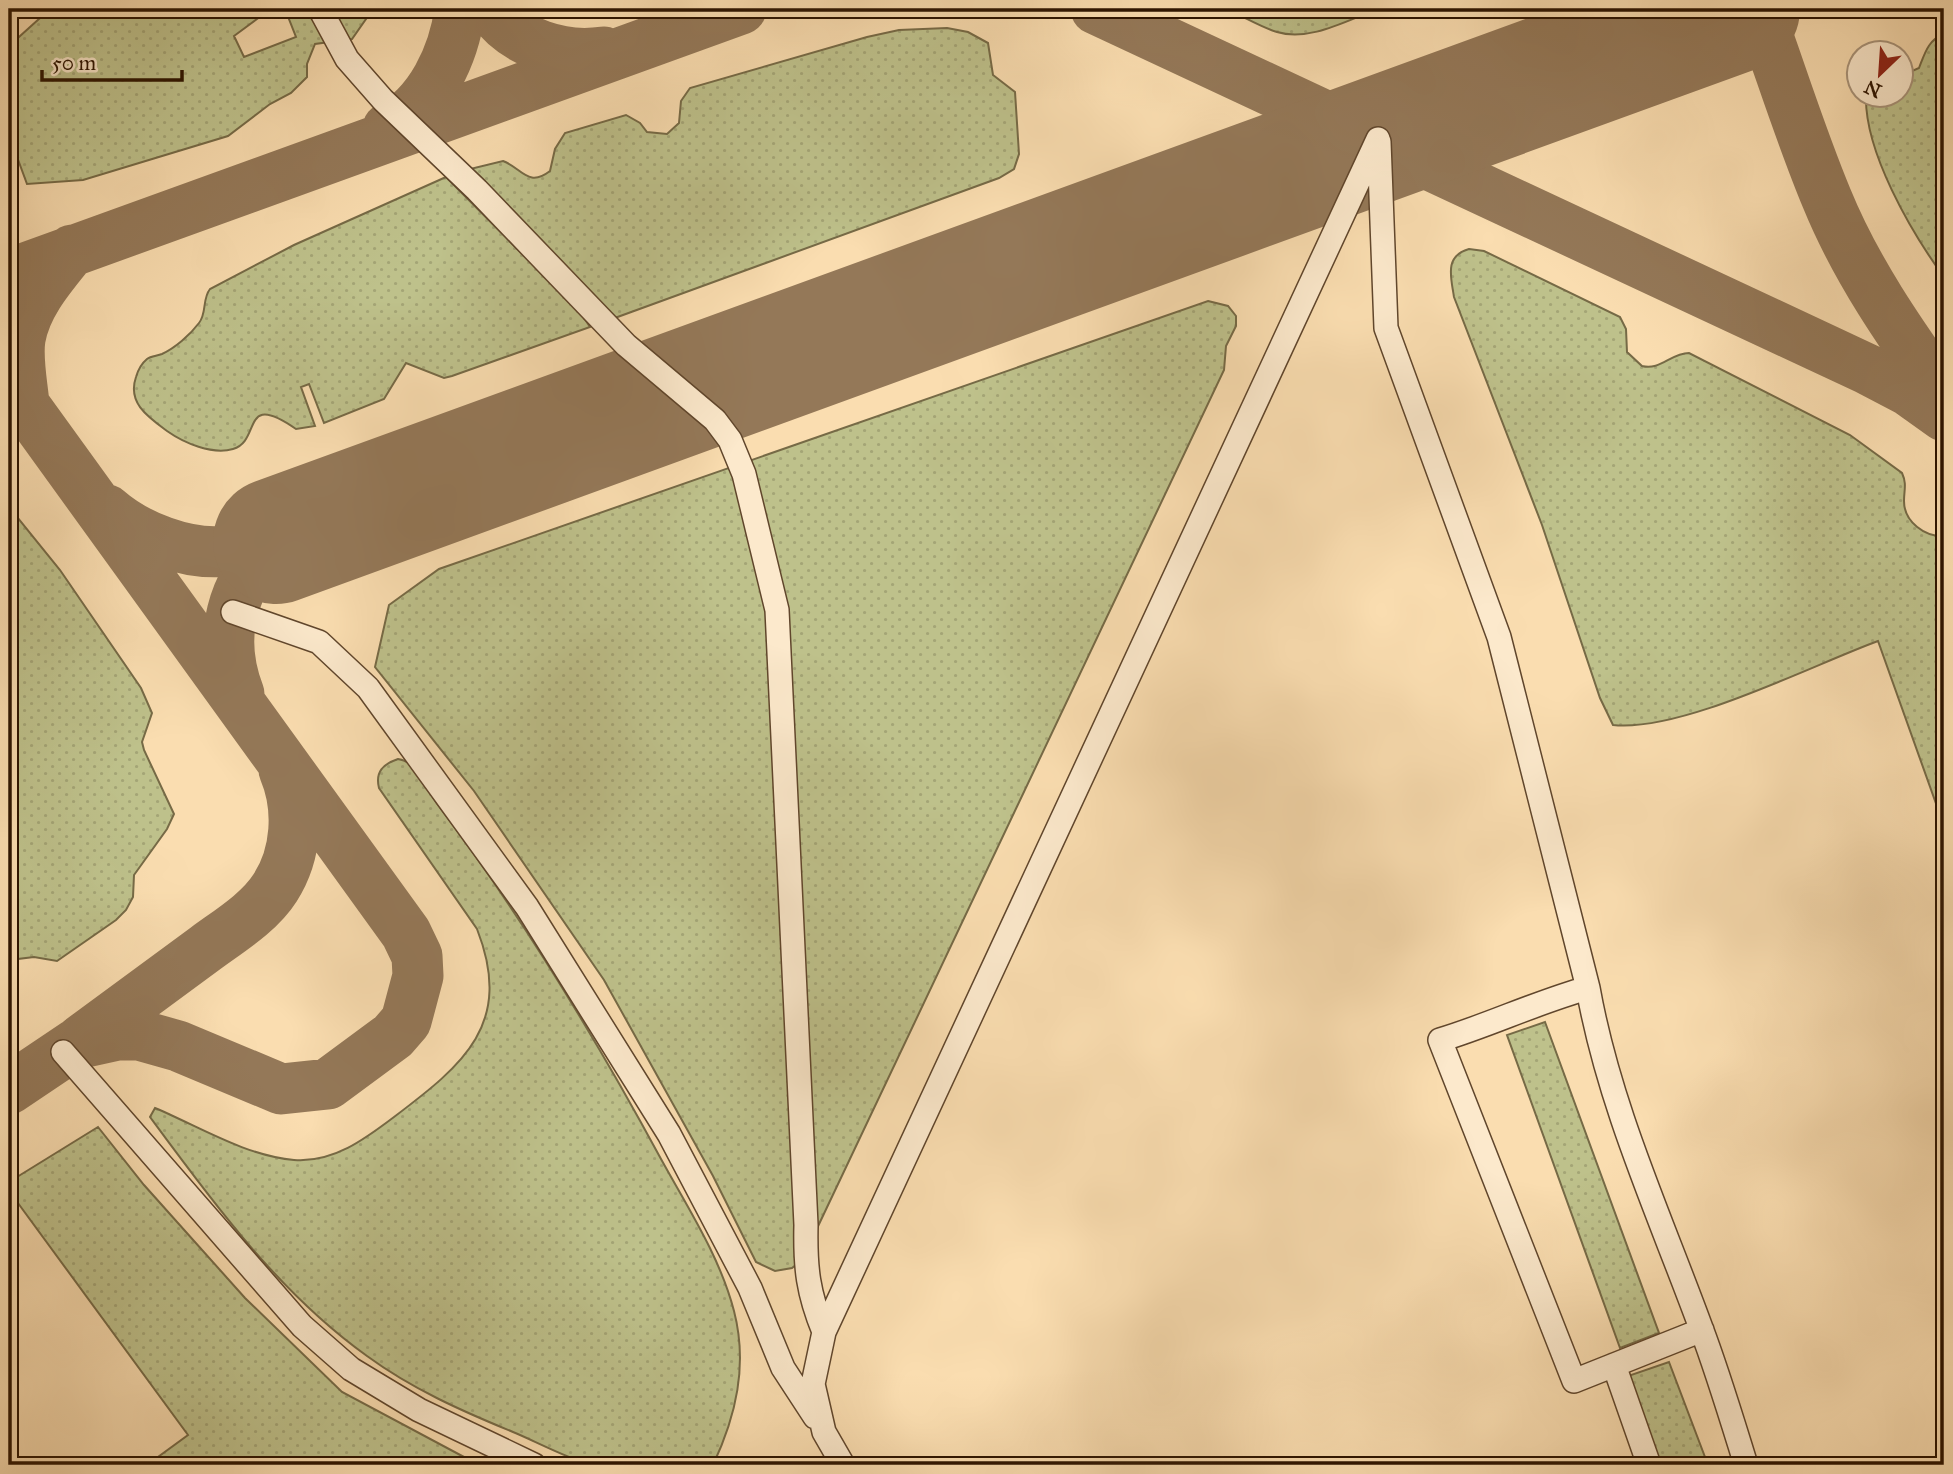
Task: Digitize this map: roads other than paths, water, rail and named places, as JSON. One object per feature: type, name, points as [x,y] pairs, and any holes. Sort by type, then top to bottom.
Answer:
[{"type":"lane","points":[[320,9],[347,59],[383,100],[477,190],[626,345],[715,420],[730,440],[744,474],[777,610],[806,1212],[804,1269],[811,1301],[824,1332]]},
{"type":"lane","points":[[824,1432],[813,1384],[824,1332],[1378,139],[1386,328],[1499,636],[1588,988],[1595,1029],[1632,1150],[1702,1330],[1746,1465]]},
{"type":"lane","points":[[233,612],[319,642],[368,688],[527,907],[669,1135],[750,1288],[783,1368],[843,1465]]},
{"type":"lane","points":[[1588,988],[1541,1001],[1496,1023],[1440,1040],[1574,1381],[1702,1330]]},
{"type":"lane","points":[[64,1052],[302,1326],[351,1369],[419,1410],[534,1465]]},
{"type":"lane","points":[[1615,1365],[1649,1465]]}]
